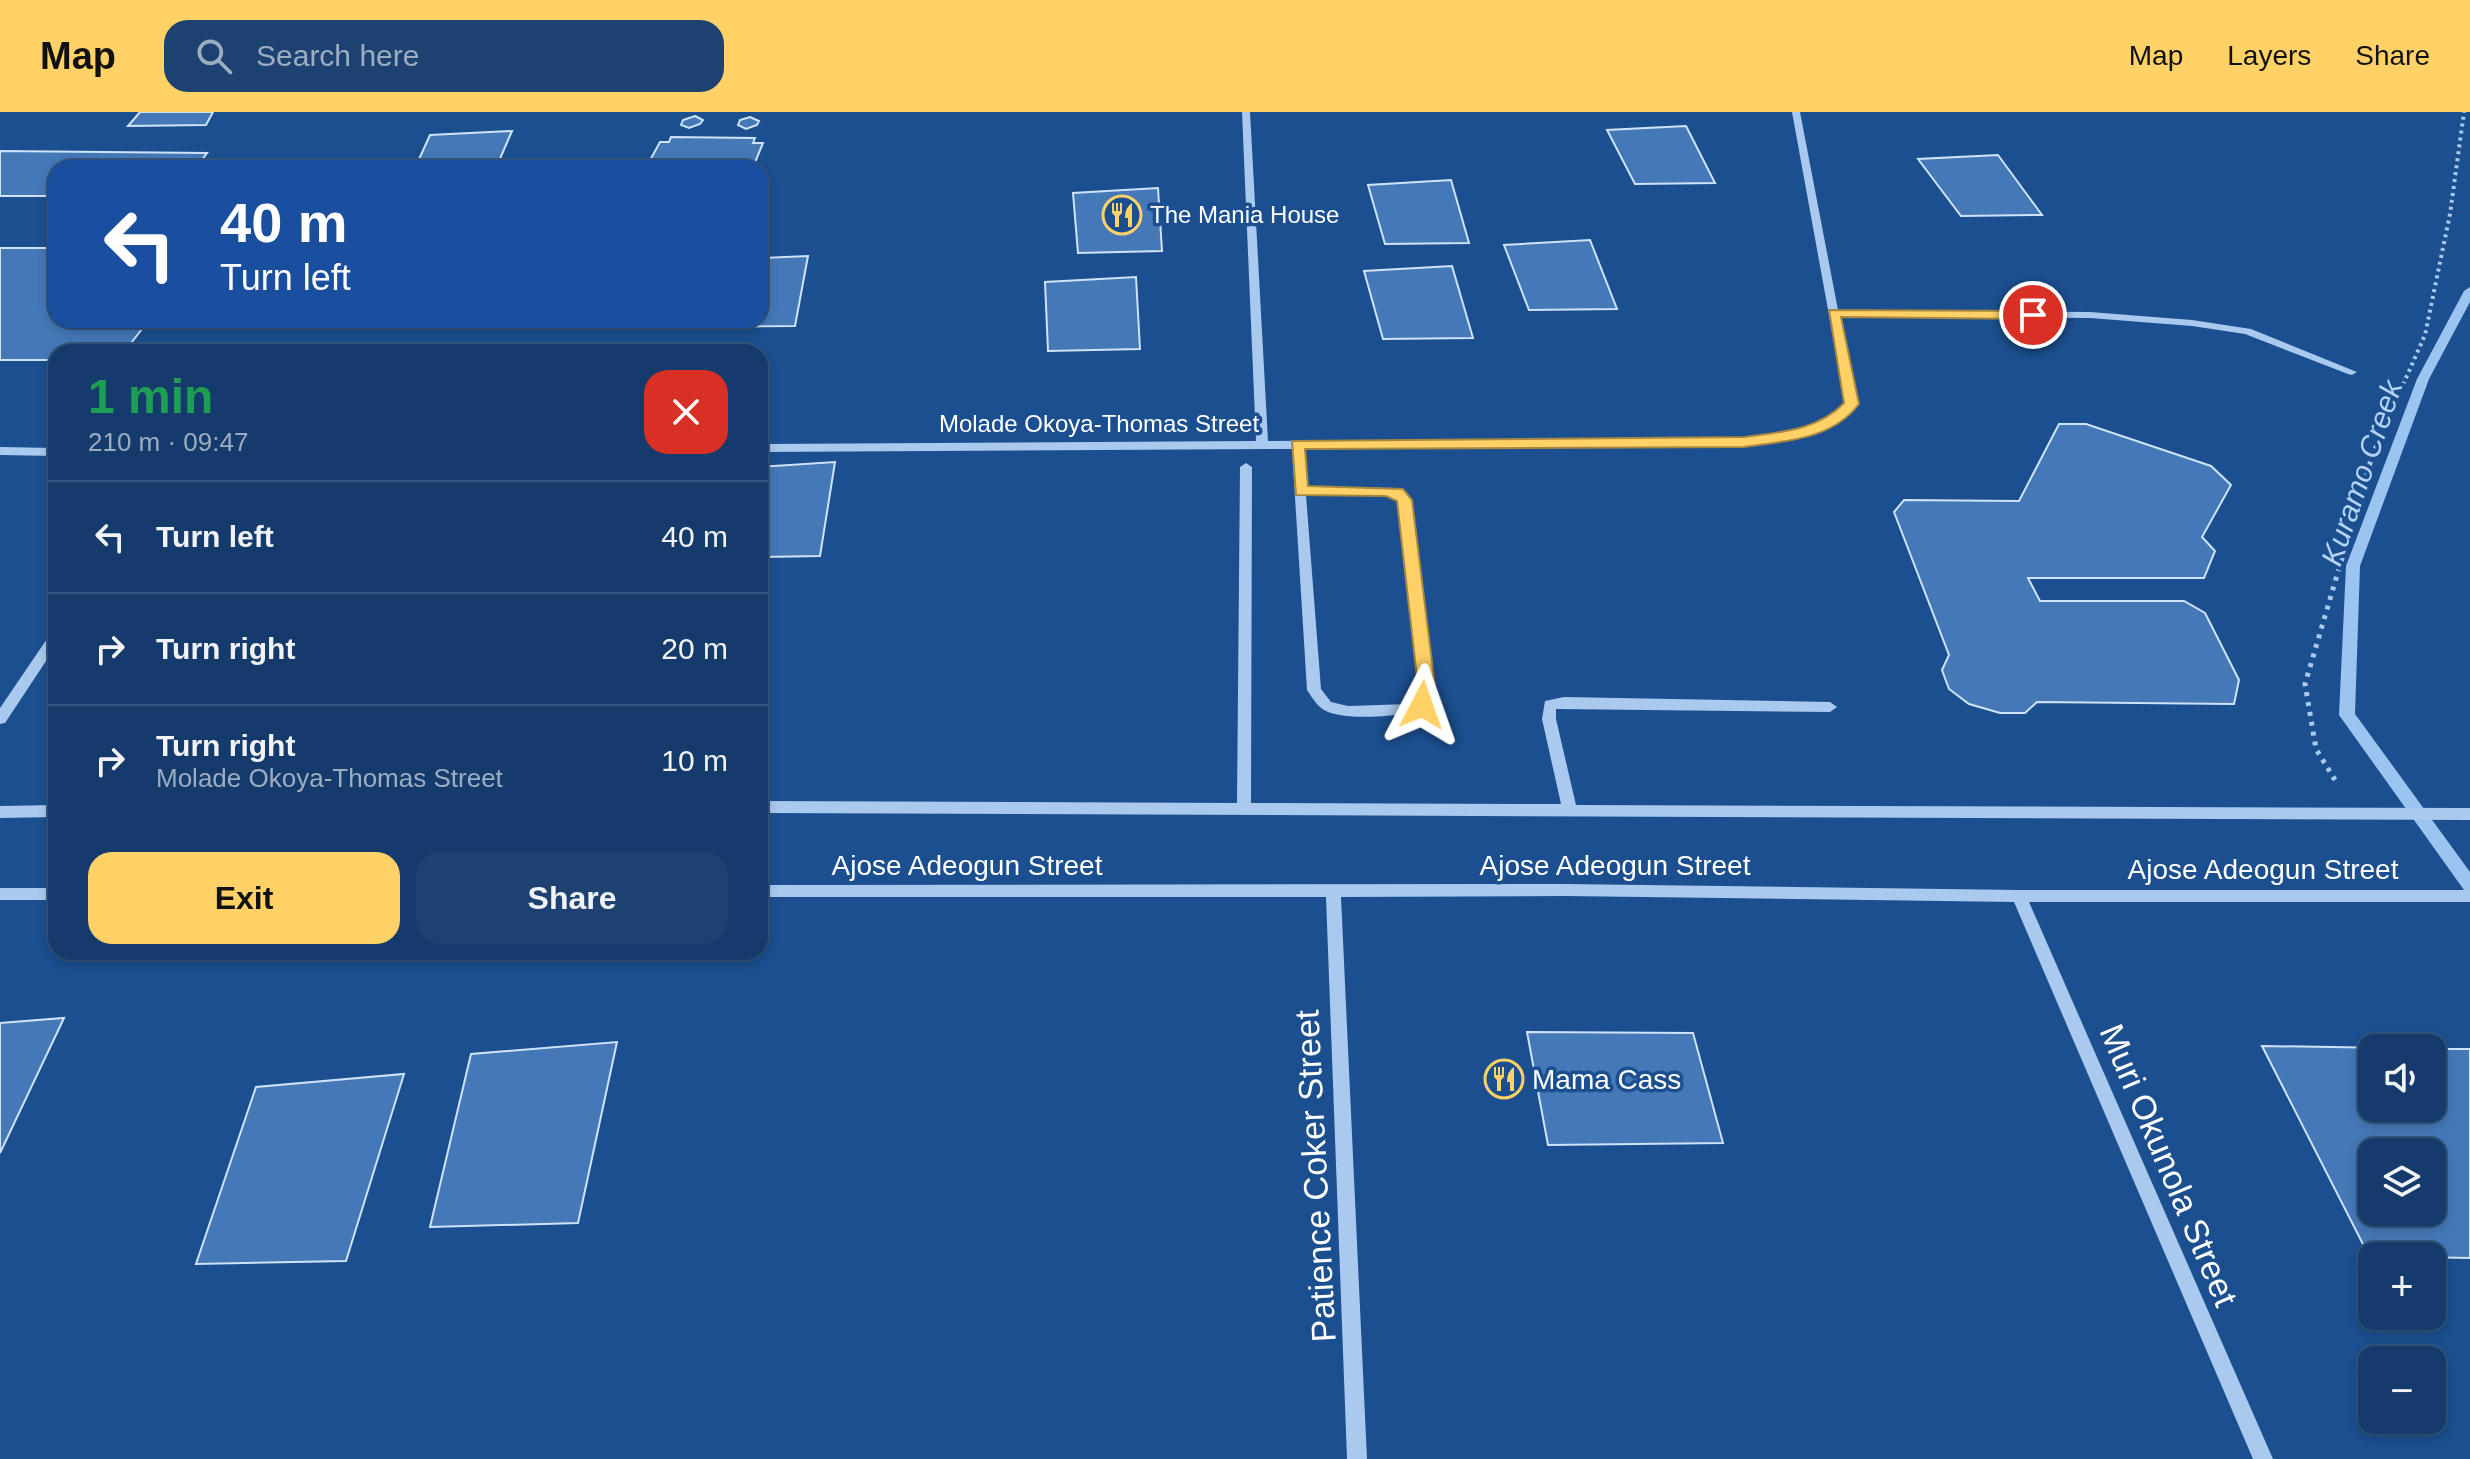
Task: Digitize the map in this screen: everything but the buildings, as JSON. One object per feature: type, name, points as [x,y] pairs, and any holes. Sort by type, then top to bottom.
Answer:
[{"type":"street","points":[[1246,112],[1262,445]]},
{"type":"street","name":"Molade Okoya-Thomas Street","points":[[768,448],[1744,442],[1804,433],[1837,420],[1851,404],[1796,112]]},
{"type":"street","points":[[1834,313],[2090,315],[2192,323],[2247,331],[2352,372]]},
{"type":"street","points":[[1297,444],[1314,690],[1327,706],[1348,711],[1410,709],[1422,705],[1428,695],[1404,500],[1398,492],[1301,491]]},
{"type":"street","points":[[0,451],[48,452]]},
{"type":"street","points":[[1244,810],[1246,467]]},
{"type":"street","points":[[0,719],[48,648]]},
{"type":"street","points":[[1570,811],[1549,719],[1550,705],[1564,702],[1830,707]]},
{"type":"street","name":"Ajose Adeogun Street","points":[[768,807],[2470,814]]},
{"type":"street","points":[[0,812],[48,811]]},
{"type":"street","name":"Ajose Adeogun Street","points":[[768,891],[1565,890],[2019,896],[2470,896]]},
{"type":"street","name":"Patience Coker Street","points":[[1333,891],[1357,1459]]},
{"type":"street","points":[[0,894],[48,894]]},
{"type":"street","name":"Muri Okunola Street","points":[[2019,896],[2263,1459]]},
{"type":"path","points":[[2354,812],[2316,749],[2305,684],[2367,466],[2425,335],[2450,214],[2464,112]]},
{"type":"waterway","name":"Kuramo Creek","points":[[2470,291],[2423,379],[2353,566],[2347,715],[2470,885]]},
{"type":"place","name":"The Mania House","points":[[1122,215]]},
{"type":"place","name":"Mama Cass","points":[[1504,1079]]},
{"type":"route","points":[[1422,705],[1428,695],[1404,500],[1398,492],[1301,491],[1297,444],[1744,442],[1804,433],[1837,420],[1851,404],[1834,313],[2033,315]]}]
